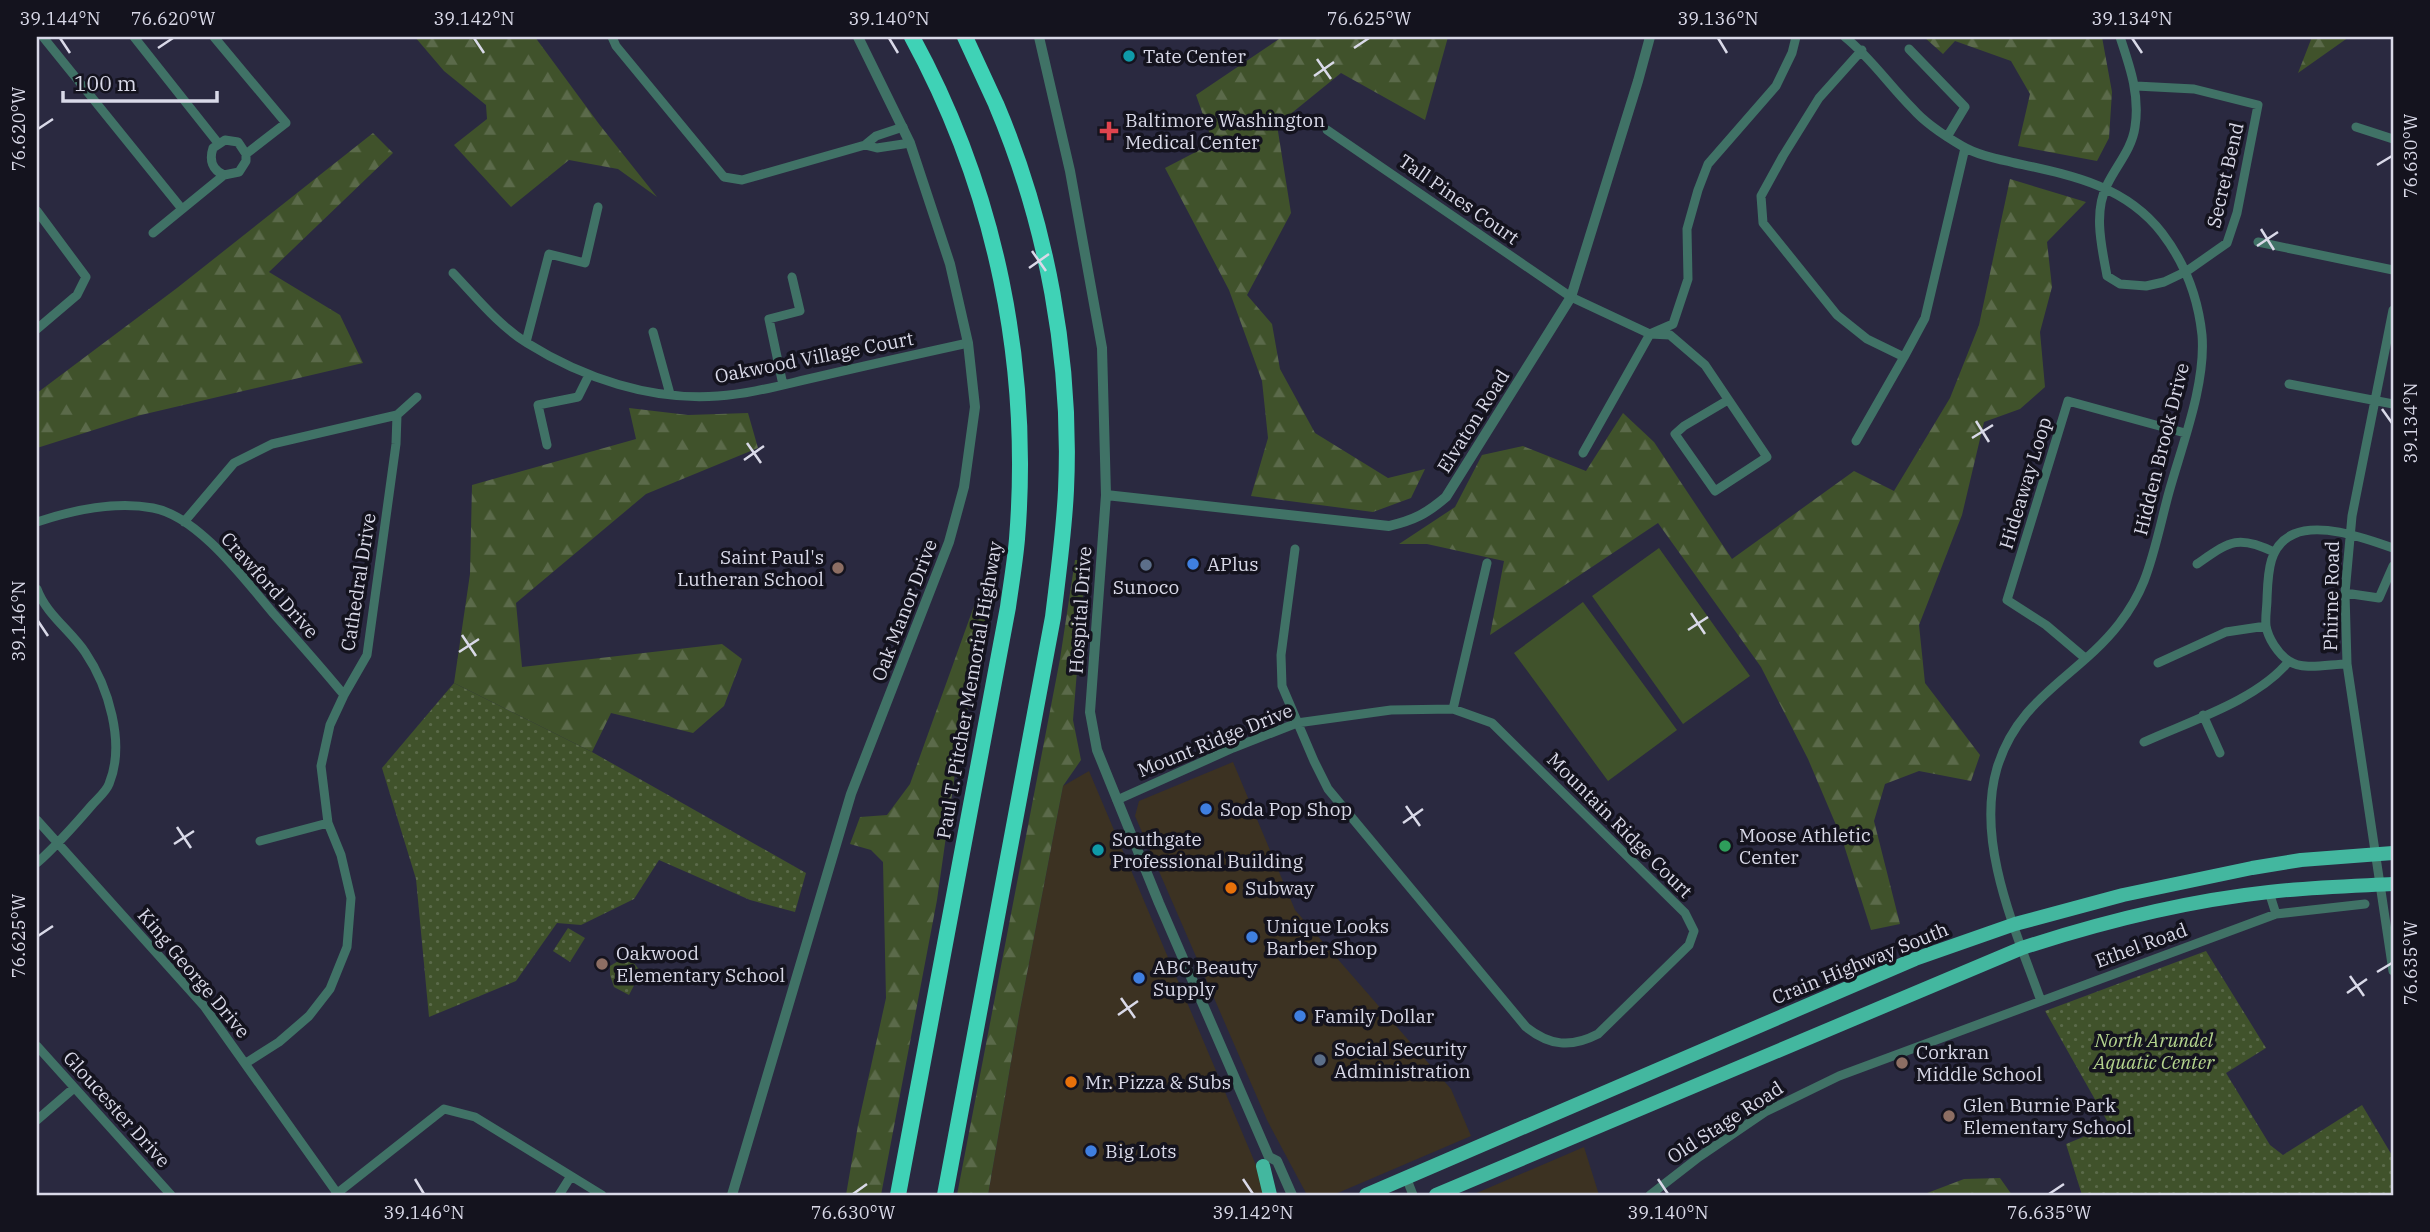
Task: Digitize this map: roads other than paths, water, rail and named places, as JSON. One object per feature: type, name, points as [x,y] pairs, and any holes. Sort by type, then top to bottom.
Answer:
[{"type":"highway","name":"Paul T. Pitcher Memorial Highway","points":[[898,1195],[1007,607],[1017,541],[1020,490],[1017,378],[996,253],[983,204],[956,126],[910,37]]},
{"type":"highway","points":[[945,1195],[1053,617],[1066,487],[1062,365],[1054,303],[1041,239],[997,106],[965,37]]},
{"type":"main road","name":"Crain Highway South","points":[[1366,1195],[1903,964],[2015,924],[2123,895],[2252,868],[2301,860],[2393,853]]},
{"type":"main road","points":[[1436,1195],[2022,948],[2091,926],[2163,910],[2269,892],[2386,884]]},
{"type":"main road","points":[[1266,1162],[1273,1195]]},
{"type":"street","points":[[43,37],[182,209]]},
{"type":"street","points":[[134,37],[218,143]]},
{"type":"street","points":[[214,37],[286,123],[246,154]]},
{"type":"street","points":[[612,37],[656,97],[724,177],[742,180],[865,145],[876,136],[903,127]]},
{"type":"street","name":"Oak Manor Drive","points":[[732,1195],[850,794],[949,542],[964,487],[975,407],[968,343],[950,264],[910,143],[858,37]]},
{"type":"street","name":"Hospital Drive","points":[[1039,37],[1070,171],[1102,348],[1106,495],[1090,712],[1097,750],[1266,1162],[1277,1161],[1292,1195]]},
{"type":"street","name":"Elvaton Road","points":[[1106,495],[1389,526],[1412,521],[1446,497],[1571,298],[1650,37]]},
{"type":"street","points":[[1583,453],[1650,334],[1673,324],[1688,279],[1687,229],[1708,164],[1776,86],[1792,53],[1796,37]]},
{"type":"street","name":"Hidden Brook Drive","points":[[1845,37],[1862,50],[1913,110],[1965,148],[1995,158],[2080,177],[2105,187],[2131,203],[2162,233],[2187,271],[2199,309],[2201,364],[2144,582],[2118,626],[2050,688],[2020,720],[1998,767],[1989,827],[2002,886],[2041,1001]]},
{"type":"street","points":[[2120,37],[2136,86],[2135,128],[2124,158],[2105,187],[2099,222],[2107,276],[2120,284],[2146,286],[2164,282],[2187,271]]},
{"type":"street","points":[[1909,49],[1965,107],[1947,137]]},
{"type":"street","points":[[1862,50],[1819,99],[1783,156],[1761,196],[1763,223],[1837,315],[1867,339],[1904,357]]},
{"type":"street","name":"Secret Bend","points":[[2136,86],[2194,89],[2258,105],[2237,213],[2227,243],[2187,271]]},
{"type":"street","points":[[2356,127],[2393,139]]},
{"type":"street","name":"Tall Pines Court","points":[[1327,130],[1571,298],[1650,334],[1670,335],[1705,365],[1767,457],[1715,491],[1675,434],[1728,400]]},
{"type":"street","points":[[153,233],[225,175],[239,172],[244,167],[246,154],[238,142],[232,140],[218,143],[211,154],[214,167],[225,175]]},
{"type":"street","points":[[865,145],[877,148],[910,143]]},
{"type":"street","points":[[1856,441],[1925,318],[1965,148]]},
{"type":"street","points":[[526,342],[549,254],[585,263],[598,207]]},
{"type":"street","points":[[37,211],[86,277],[77,295],[37,329]]},
{"type":"street","points":[[2258,242],[2393,270]]},
{"type":"street","name":"Oakwood Village Court","points":[[453,273],[498,320],[526,342],[589,375],[630,388],[670,394],[718,396],[783,385],[968,343]]},
{"type":"street","points":[[783,385],[769,319],[800,311],[792,277]]},
{"type":"street","name":"Phirne Road","points":[[2393,310],[2349,534],[2345,593],[2347,664],[2374,855],[2386,884],[2393,971]]},
{"type":"street","points":[[653,332],[670,394]]},
{"type":"street","points":[[547,445],[538,405],[578,397],[589,375]]},
{"type":"street","points":[[2289,384],[2393,404]]},
{"type":"street","points":[[184,522],[234,463],[272,444],[397,415],[417,397]]},
{"type":"street","name":"Hideaway Loop","points":[[2085,658],[2046,625],[2007,600],[2068,401],[2185,433]]},
{"type":"street","name":"Cathedral Drive","points":[[246,1063],[279,1042],[309,1016],[330,989],[347,947],[351,898],[341,855],[328,822],[321,766],[330,725],[367,655],[397,444],[397,415]]},
{"type":"street","name":"Crawford Drive","points":[[37,522],[63,513],[117,506],[156,508],[184,522],[219,550],[344,695]]},
{"type":"street","points":[[2347,664],[2304,665],[2288,661],[2272,642],[2266,626],[2268,571],[2274,552],[2292,535],[2303,531],[2349,534],[2393,548]]},
{"type":"street","points":[[2197,564],[2238,541],[2254,542],[2274,552]]},
{"type":"street","name":"Mountain Ridge Court","points":[[1295,549],[1281,655],[1282,686],[1328,789],[1526,1027],[1541,1038],[1561,1043],[1581,1043],[1598,1034],[1689,946],[1693,931],[1685,913],[1492,723],[1453,709]]},
{"type":"street","points":[[1453,709],[1487,563]]},
{"type":"street","points":[[2345,593],[2379,598],[2393,566]]},
{"type":"street","points":[[37,589],[42,602],[80,645],[97,670],[108,698],[116,735],[108,785],[59,844],[37,863]]},
{"type":"street","points":[[2158,663],[2226,632],[2266,626]]},
{"type":"street","points":[[2144,742],[2265,685],[2278,675],[2288,661]]},
{"type":"street","name":"Mount Ridge Drive","points":[[1117,800],[1233,748],[1297,723],[1391,710],[1453,709]]},
{"type":"street","points":[[2203,715],[2220,752]]},
{"type":"street","name":"King George Drive","points":[[37,820],[204,1006],[336,1194]]},
{"type":"street","points":[[260,841],[328,822]]},
{"type":"street","points":[[2269,892],[2276,914]]},
{"type":"street","name":"Ethel Road","points":[[2018,1010],[2276,914],[2365,904]]},
{"type":"street","name":"Old Stage Road","points":[[1650,1195],[1699,1157],[1765,1112],[1788,1100],[1839,1076],[2018,1010]]},
{"type":"street","name":"Gloucester Drive","points":[[37,1046],[171,1195]]},
{"type":"street","points":[[37,1120],[74,1088]]},
{"type":"street","points":[[336,1194],[444,1108],[475,1117],[602,1195]]},
{"type":"street","points":[[558,1195],[571,1176]]},
{"type":"street","points":[[1406,1177],[1413,1195]]},
{"type":"place","name":"Tate Center","points":[[1129,56]]},
{"type":"place","name":"Baltimore Washington Medical Center","points":[[1109,131]]},
{"type":"place","name":"APlus","points":[[1193,564]]},
{"type":"place","name":"Sunoco","points":[[1146,565]]},
{"type":"place","name":"Saint Paul's Lutheran School","points":[[838,568]]},
{"type":"place","name":"Soda Pop Shop","points":[[1206,809]]},
{"type":"place","name":"Moose Athletic Center","points":[[1725,846]]},
{"type":"place","name":"Southgate Professional Building","points":[[1098,850]]},
{"type":"place","name":"Subway","points":[[1231,888]]},
{"type":"place","name":"Unique Looks Barber Shop","points":[[1252,937]]},
{"type":"place","name":"Oakwood Elementary School","points":[[602,964]]},
{"type":"place","name":"ABC Beauty Supply","points":[[1139,978]]},
{"type":"place","name":"Family Dollar","points":[[1300,1016]]},
{"type":"place","name":"Social Security Administration","points":[[1320,1060]]},
{"type":"place","name":"Corkran Middle School","points":[[1902,1063]]},
{"type":"place","name":"Mr. Pizza & Subs","points":[[1071,1082]]},
{"type":"place","name":"Glen Burnie Park Elementary School","points":[[1949,1116]]},
{"type":"place","name":"Big Lots","points":[[1091,1151]]},
{"type":"park label","name":"North Arundel Aquatic Center","points":[[2154,1051]]}]
